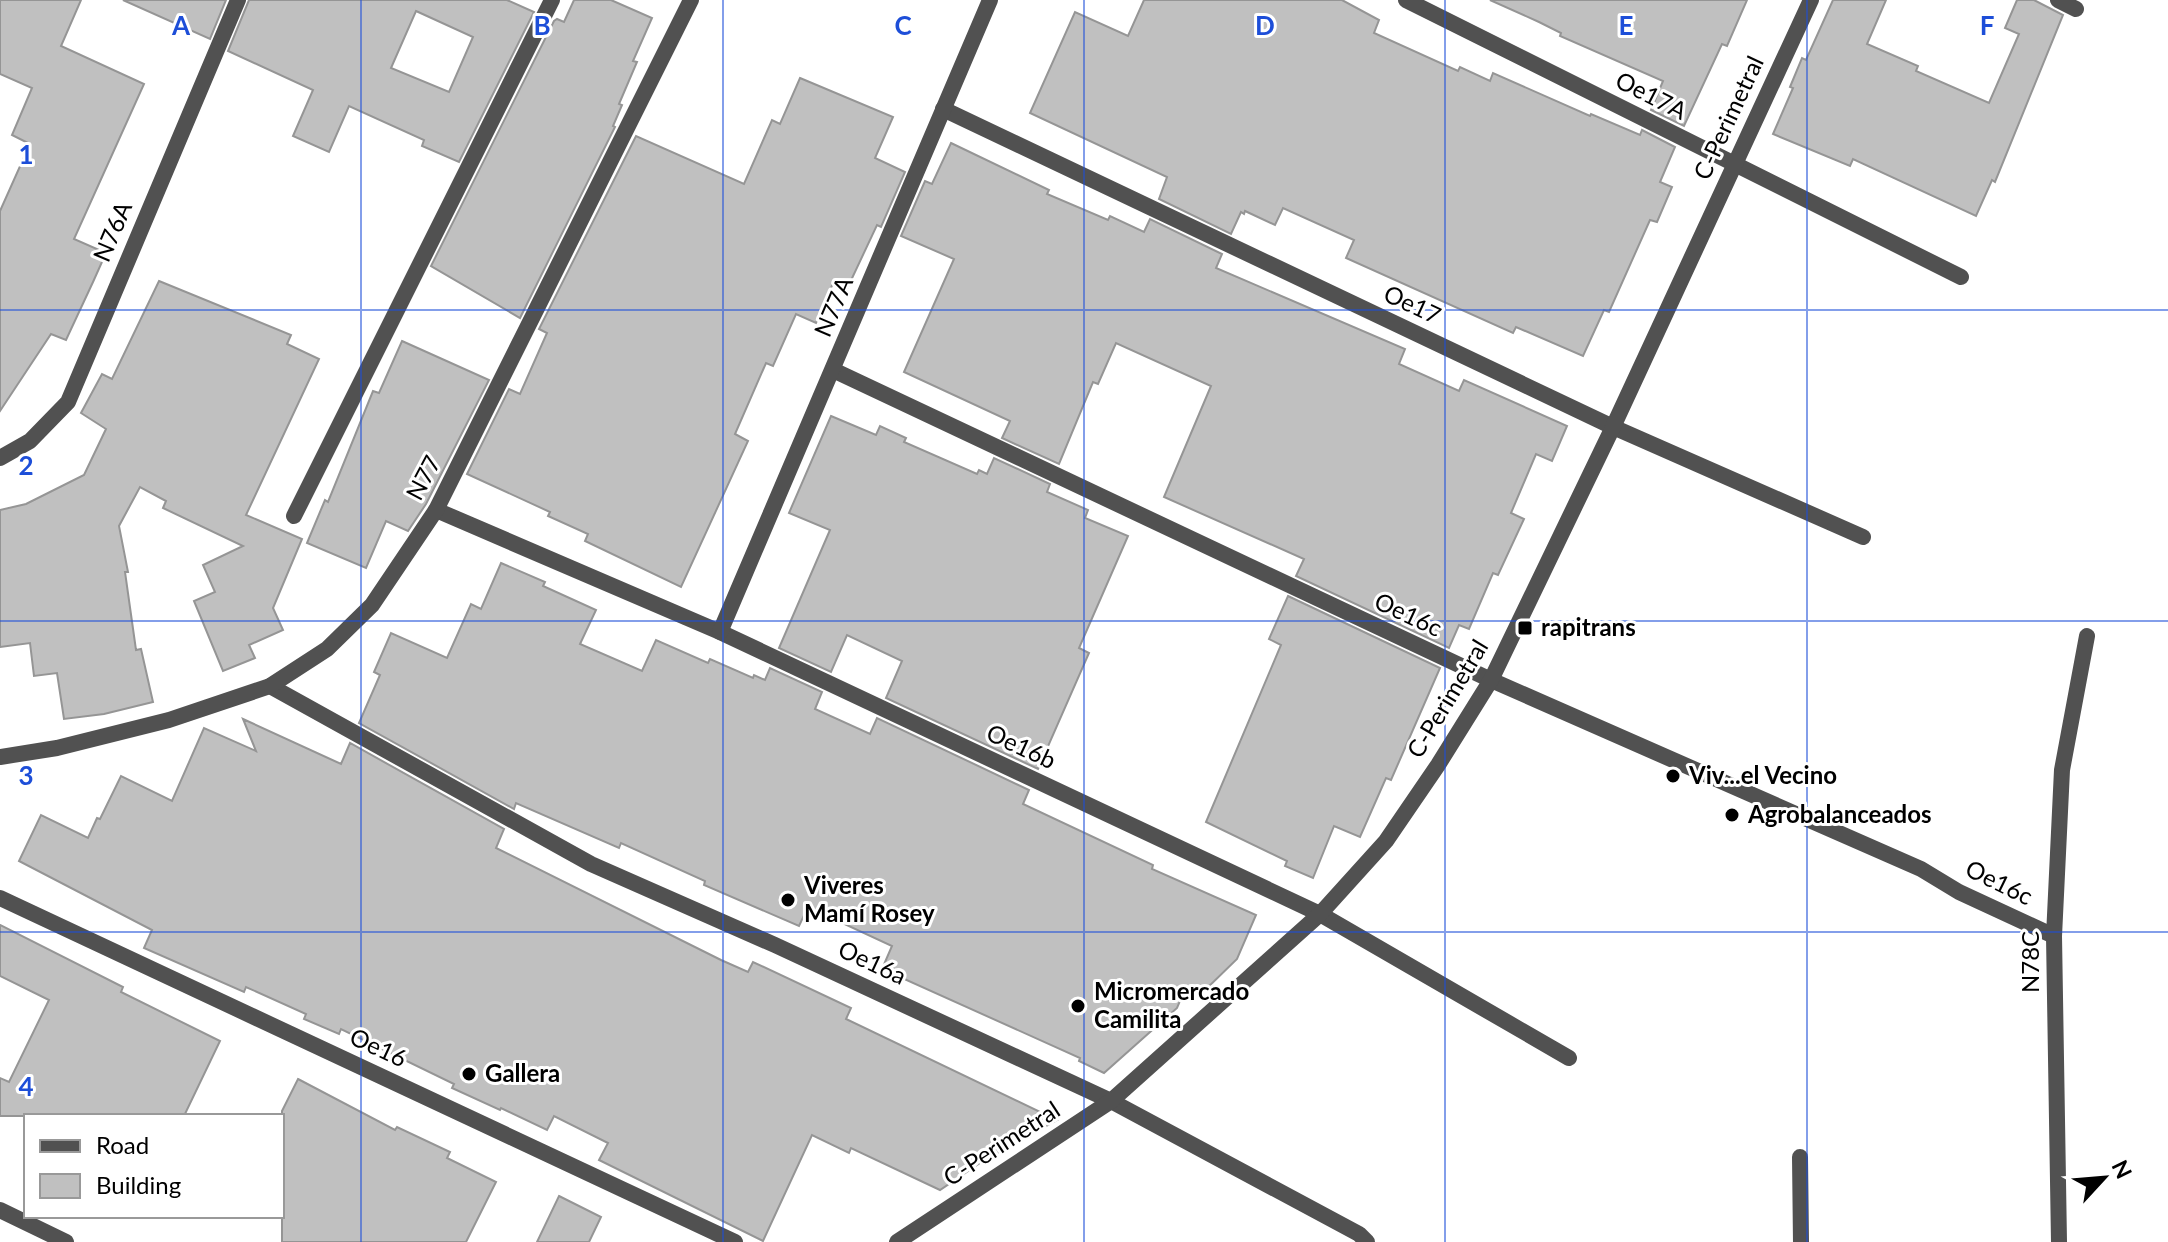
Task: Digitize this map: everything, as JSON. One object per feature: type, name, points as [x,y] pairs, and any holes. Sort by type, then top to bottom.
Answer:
[{"type":"street","name":"N76A","points":[[0,458],[30,441],[68,402],[238,0]]},
{"type":"street","points":[[294,516],[552,0]]},
{"type":"street","name":"N77","points":[[0,757],[57,748],[169,720],[270,686],[327,649],[372,605],[436,510],[691,0]]},
{"type":"street","name":"N77A","points":[[720,632],[990,0]]},
{"type":"street","name":"Oe17A","points":[[1406,0],[1961,277]]},
{"type":"street","name":"C-Perimetral","points":[[897,1242],[1111,1101],[1320,914],[1386,841],[1491,680],[1613,427],[1811,0]]},
{"type":"street","points":[[2058,0],[2076,9]]},
{"type":"street","name":"Oe17","points":[[943,109],[1613,427],[1863,537]]},
{"type":"street","name":"Oe16c","points":[[833,370],[1491,680],[1921,869],[1959,892],[2054,936]]},
{"type":"street","name":"Oe16b","points":[[436,510],[720,632],[1320,914],[1569,1058]]},
{"type":"street","name":"N78C","points":[[2059,1242],[2054,936],[2062,770],[2087,636]]},
{"type":"street","name":"Oe16a","points":[[270,686],[591,864],[775,945],[1111,1101],[1359,1234],[1367,1242]]},
{"type":"street","name":"Oe16","points":[[0,898],[735,1242]]},
{"type":"street","points":[[1800,1157],[1801,1242]]},
{"type":"street","points":[[0,1210],[66,1242]]},
{"type":"building","points":[[0,0],[81,0],[61,46],[144,84],[74,239],[106,253],[66,340],[51,334],[0,411],[0,211],[30,144],[12,135],[32,88],[0,74]]},
{"type":"building","points":[[123,0],[226,0],[210,39]]},
{"type":"building","points":[[249,0],[507,0],[534,12],[459,162],[422,146],[424,140],[349,106],[329,152],[293,136],[313,90],[228,51]],"holes":[[[416,11],[473,37],[449,92],[391,68]]]},
{"type":"building","points":[[574,0],[611,0],[652,18],[633,61],[637,62],[619,104],[622,105],[615,127],[520,318],[431,266],[554,21],[564,22]]},
{"type":"building","points":[[1144,0],[1342,0],[1379,20],[1374,33],[1458,71],[1460,67],[1490,81],[1493,73],[1590,116],[1640,135],[1642,130],[1675,147],[1660,182],[1672,187],[1657,222],[1650,220],[1609,312],[1604,310],[1583,356],[1516,327],[1513,333],[1346,258],[1354,240],[1283,208],[1275,225],[1241,212],[1231,234],[1159,199],[1167,177],[1030,113],[1075,12],[1128,36]]},
{"type":"building","points":[[1490,0],[1747,0],[1727,46],[1722,44],[1684,126],[1651,110],[1663,81],[1560,36],[1561,33]]},
{"type":"building","points":[[1833,0],[1886,0],[1867,44],[1918,66],[1916,71],[1989,103],[2019,34],[2005,28],[2017,0],[2034,0],[2063,15],[1995,182],[1992,180],[1976,216],[1853,159],[1850,166],[1773,134],[1802,58],[1806,60]]},
{"type":"building","points":[[800,78],[893,117],[875,158],[905,172],[881,227],[877,225],[847,289],[833,283],[816,323],[796,314],[773,366],[766,363],[735,434],[748,441],[681,587],[585,541],[588,534],[548,516],[550,512],[467,474],[509,389],[520,394],[547,333],[539,329],[636,136],[744,184],[772,120],[780,124]]},
{"type":"building","points":[[951,143],[1049,190],[1047,194],[1108,220],[1110,216],[1144,232],[1150,219],[1222,254],[1216,268],[1405,349],[1399,364],[1459,391],[1464,380],[1567,426],[1552,461],[1536,454],[1511,513],[1524,519],[1498,575],[1493,573],[1469,629],[1459,625],[1449,648],[1296,576],[1304,559],[1164,497],[1211,386],[1116,343],[1098,384],[1093,382],[1059,464],[1002,438],[1010,421],[904,372],[954,259],[901,236],[925,181],[932,184]]},
{"type":"building","points":[[159,281],[291,335],[287,344],[319,359],[246,515],[302,539],[273,608],[283,630],[249,645],[255,658],[223,671],[194,601],[215,592],[203,565],[243,546],[163,508],[166,501],[140,487],[119,526],[128,572],[125,572],[136,650],[141,649],[153,702],[104,714],[64,719],[57,673],[34,676],[30,643],[0,647],[0,510],[26,504],[84,475],[106,429],[81,413],[102,374],[112,379]]},
{"type":"building","points":[[402,341],[489,380],[426,504],[408,531],[386,521],[366,568],[307,543],[325,500],[328,502],[373,391],[379,393]]},
{"type":"building","points":[[831,416],[876,435],[880,426],[906,438],[904,442],[977,474],[979,470],[987,474],[994,458],[1050,484],[1047,492],[1088,510],[1085,518],[1128,536],[1079,648],[1089,653],[1038,769],[886,698],[902,661],[847,635],[831,672],[779,648],[830,530],[789,513]]},
{"type":"building","points":[[501,563],[545,582],[543,586],[596,610],[580,644],[642,671],[656,640],[708,663],[710,659],[753,678],[754,675],[765,680],[770,668],[822,692],[815,709],[870,734],[877,718],[1029,790],[1023,804],[1153,865],[1152,869],[1256,915],[1237,959],[1201,994],[1186,987],[1177,1008],[1104,1073],[1079,1061],[1080,1058],[882,969],[892,946],[808,907],[799,926],[704,885],[705,881],[621,843],[619,848],[516,803],[514,809],[359,723],[380,675],[374,672],[391,633],[447,658],[471,604],[481,609]]},
{"type":"building","points":[[1288,596],[1440,668],[1391,780],[1386,778],[1360,837],[1334,826],[1313,878],[1285,866],[1287,861],[1206,822],[1281,645],[1269,639]]},
{"type":"building","points":[[243,719],[341,764],[350,743],[504,829],[496,848],[721,960],[748,972],[753,962],[851,1008],[846,1019],[1057,1120],[983,1161],[940,1190],[851,1148],[849,1153],[812,1135],[763,1241],[599,1160],[608,1143],[554,1116],[547,1130],[452,1088],[454,1084],[341,1029],[339,1034],[304,1019],[306,1014],[246,987],[244,992],[144,948],[152,930],[19,861],[41,815],[88,838],[121,776],[172,801],[204,728],[256,751]]},
{"type":"building","points":[[0,925],[123,987],[121,992],[220,1041],[185,1114],[0,1116],[0,1078],[9,1082],[49,1000],[0,976]]},
{"type":"building","points":[[298,1079],[395,1130],[397,1127],[450,1152],[447,1158],[496,1182],[466,1242],[282,1242],[282,1111]]},
{"type":"building","points":[[559,1196],[601,1217],[589,1242],[537,1242]]},
{"type":"place","name":"rapitrans","points":[[1525,628]]},
{"type":"place","name":"Viv...el Vecino","points":[[1673,776]]},
{"type":"place","name":"Agrobalanceados","points":[[1732,815]]},
{"type":"place","name":"Viveres Mamí Rosey","points":[[788,900]]},
{"type":"place","name":"Micromercado Camilita","points":[[1078,1006]]},
{"type":"place","name":"Gallera","points":[[469,1074]]}]
